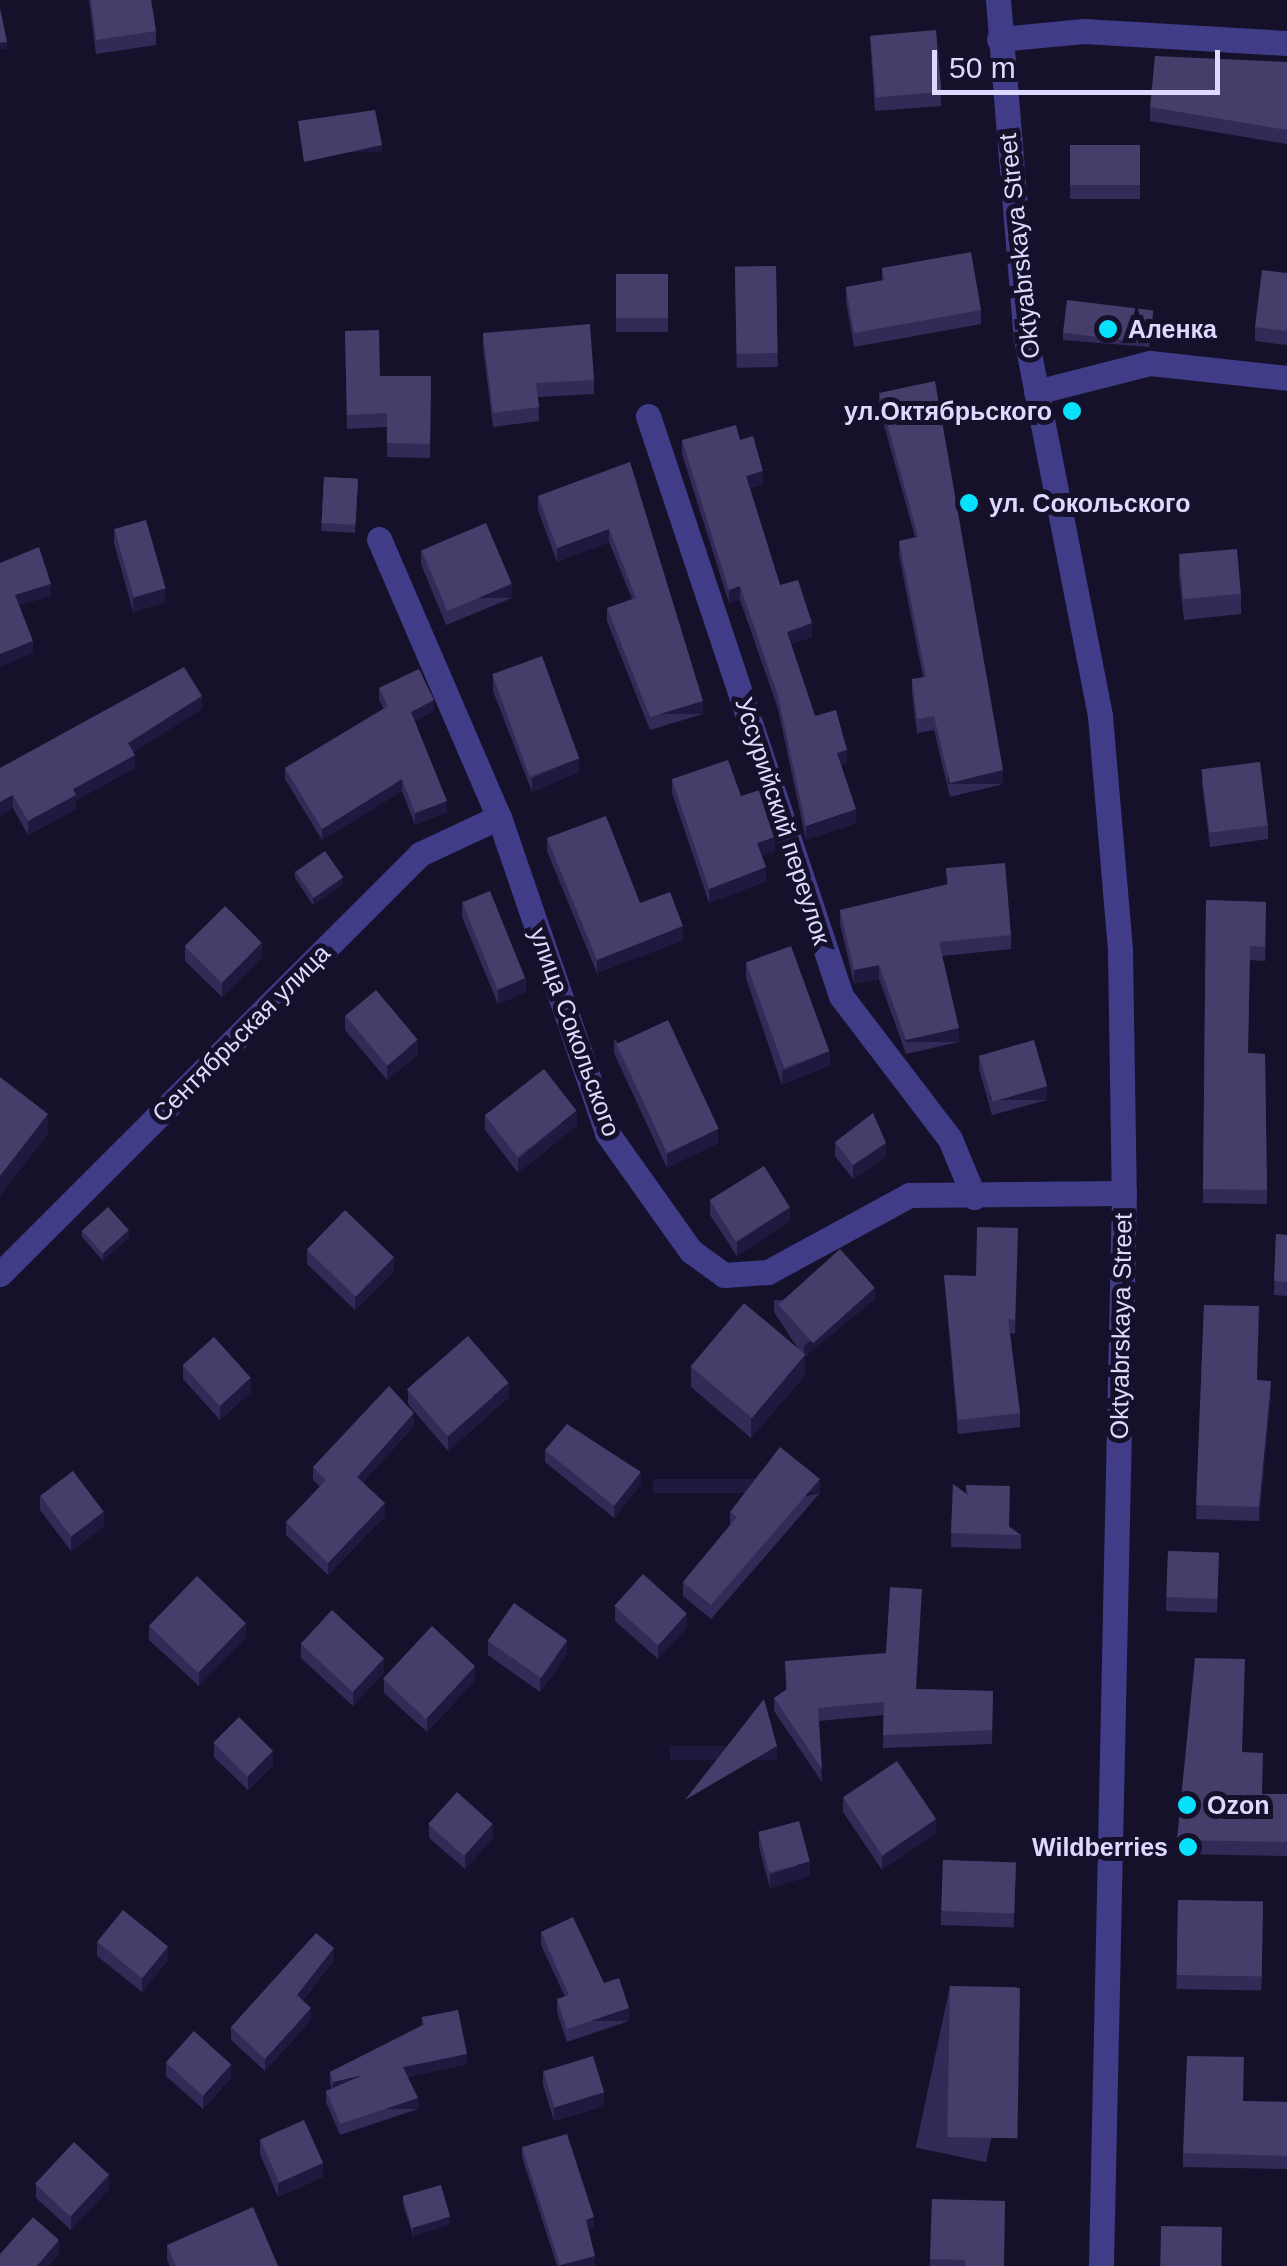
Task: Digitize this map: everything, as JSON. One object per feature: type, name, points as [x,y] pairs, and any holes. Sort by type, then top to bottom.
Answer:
[{"type":"street","name":"Oktyabrskaya Street","points":[[998,0],[1036,392],[1100,716],[1120,951],[1124,1193],[1101,2266]]},
{"type":"street","points":[[1000,39],[1084,31],[1287,43]]},
{"type":"street","name":"Oktyabrskaya Street","points":[[1036,392],[1150,363],[1287,378]]},
{"type":"street","name":"Уссурийский переулок","points":[[648,416],[841,996],[950,1139],[974,1197]]},
{"type":"street","name":"улица Сокольского","points":[[380,539],[499,816],[607,1133],[692,1251],[724,1275],[768,1272],[908,1195],[1124,1193]]},
{"type":"street","name":"Сентябрьская улица","points":[[0,1274],[420,854],[499,816]]},
{"type":"building","points":[[91,0],[151,0],[156,31],[96,40]]},
{"type":"building","points":[[0,8],[7,42],[0,43]]},
{"type":"building","points":[[936,30],[941,92],[876,98],[870,36]]},
{"type":"building","points":[[1155,56],[1287,62],[1287,130],[1150,107]]},
{"type":"building","points":[[375,110],[382,145],[304,162],[298,121]]},
{"type":"building","points":[[1070,145],[1140,145],[1140,185],[1070,185]]},
{"type":"building","points":[[971,252],[981,310],[854,333],[846,287],[884,280],[882,268]]},
{"type":"building","points":[[776,266],[778,353],[737,354],[735,267]]},
{"type":"building","points":[[1262,270],[1287,273],[1287,331],[1255,327]]},
{"type":"building","points":[[616,274],[668,274],[668,318],[616,318]]},
{"type":"building","name":"Аленка","points":[[1067,300],[1153,311],[1149,343],[1063,333]]},
{"type":"building","points":[[590,324],[594,380],[536,383],[539,407],[493,413],[483,333]]},
{"type":"building","points":[[379,330],[380,376],[431,376],[430,444],[387,443],[387,413],[347,415],[345,331]]},
{"type":"building","points":[[935,381],[1003,770],[950,783],[934,716],[917,719],[912,679],[926,677],[899,541],[918,537],[879,393]]},
{"type":"building","points":[[736,425],[740,440],[753,436],[763,471],[746,476],[780,585],[798,580],[812,623],[787,632],[815,716],[836,710],[847,750],[837,753],[856,809],[806,826],[778,696],[740,586],[729,590],[682,440]]},
{"type":"building","points":[[630,462],[703,701],[650,717],[607,608],[636,598],[609,529],[557,548],[538,496]]},
{"type":"building","points":[[324,477],[358,479],[356,525],[322,523]]},
{"type":"building","points":[[146,520],[166,588],[134,597],[114,529]]},
{"type":"building","points":[[486,523],[512,584],[447,611],[422,550]]},
{"type":"building","points":[[39,547],[51,584],[15,595],[33,641],[0,654],[0,563]]},
{"type":"building","points":[[1237,549],[1241,594],[1183,599],[1179,554]]},
{"type":"building","points":[[542,656],[579,758],[529,777],[492,674]]},
{"type":"building","points":[[184,667],[202,696],[128,743],[135,755],[73,789],[76,795],[28,821],[13,795],[0,802],[0,768]]},
{"type":"building","points":[[419,669],[434,700],[411,712],[447,801],[415,813],[402,779],[322,829],[285,768],[388,706],[379,688]]},
{"type":"building","points":[[728,760],[741,796],[760,790],[775,837],[757,843],[766,867],[709,889],[672,779]]},
{"type":"building","points":[[1260,762],[1268,826],[1209,833],[1201,769]]},
{"type":"building","points":[[606,816],[640,903],[670,892],[683,926],[597,960],[547,838]]},
{"type":"building","points":[[325,851],[343,877],[314,898],[296,872]]},
{"type":"building","points":[[1005,863],[1011,935],[939,942],[959,1028],[906,1040],[879,965],[854,970],[840,910],[948,884],[946,868]]},
{"type":"building","points":[[490,891],[525,978],[497,989],[462,902]]},
{"type":"building","points":[[1206,900],[1266,902],[1265,947],[1250,946],[1248,1053],[1265,1054],[1267,1190],[1203,1189]]},
{"type":"building","points":[[225,906],[262,943],[221,983],[185,946]]},
{"type":"building","points":[[791,946],[829,1051],[784,1068],[746,962]]},
{"type":"building","points":[[376,990],[418,1040],[387,1066],[345,1016]]},
{"type":"building","points":[[668,1020],[719,1129],[667,1153],[616,1044]]},
{"type":"building","points":[[1034,1040],[1047,1086],[992,1102],[979,1056]]},
{"type":"building","points":[[544,1069],[577,1111],[518,1157],[485,1115]]},
{"type":"building","points":[[0,1077],[48,1114],[0,1176]]},
{"type":"building","points":[[873,1113],[886,1143],[853,1165],[835,1142]]},
{"type":"building","points":[[764,1166],[790,1208],[736,1241],[710,1200]]},
{"type":"building","points":[[108,1207],[129,1230],[103,1253],[82,1230]]},
{"type":"building","points":[[345,1210],[394,1257],[356,1297],[307,1250]]},
{"type":"building","points":[[977,1227],[1018,1228],[1015,1320],[1008,1319],[1020,1413],[958,1420],[944,1275],[976,1276]]},
{"type":"building","points":[[1276,1234],[1287,1235],[1287,1282],[1274,1281]]},
{"type":"building","points":[[840,1249],[875,1288],[813,1343],[778,1305]]},
{"type":"building","points":[[744,1303],[805,1354],[752,1418],[691,1367]]},
{"type":"building","points":[[1204,1305],[1259,1306],[1257,1380],[1271,1381],[1259,1507],[1196,1505]]},
{"type":"building","points":[[468,1336],[509,1383],[448,1436],[407,1389]]},
{"type":"building","points":[[214,1337],[251,1378],[220,1406],[183,1365]]},
{"type":"building","points":[[389,1386],[414,1413],[357,1477],[385,1503],[328,1563],[286,1522],[326,1480],[313,1467]]},
{"type":"building","points":[[567,1424],[641,1472],[614,1506],[545,1450]]},
{"type":"building","points":[[780,1447],[820,1479],[711,1605],[683,1582],[737,1517],[730,1512]]},
{"type":"building","points":[[73,1471],[104,1512],[71,1536],[40,1496]]},
{"type":"building","points":[[953,1484],[968,1495],[966,1485],[1010,1486],[1009,1527],[1021,1535],[951,1533]]},
{"type":"building","points":[[1168,1551],[1219,1553],[1217,1599],[1166,1597]]},
{"type":"building","points":[[643,1574],[687,1613],[658,1645],[614,1606]]},
{"type":"building","points":[[197,1576],[246,1623],[198,1673],[149,1626]]},
{"type":"building","points":[[890,1587],[922,1589],[916,1689],[993,1691],[992,1730],[883,1735],[884,1702],[818,1708],[822,1769],[774,1698],[787,1689],[785,1661],[886,1653]]},
{"type":"building","points":[[514,1603],[567,1640],[541,1678],[488,1641]]},
{"type":"building","points":[[332,1610],[384,1658],[353,1692],[301,1644]]},
{"type":"building","points":[[432,1626],[475,1666],[426,1719],[383,1679]]},
{"type":"building","points":[[1195,1658],[1245,1659],[1242,1752],[1263,1753],[1262,1794],[1287,1794],[1287,1842],[1177,1840]]},
{"type":"building","points":[[764,1699],[777,1746],[685,1800]]},
{"type":"building","points":[[239,1717],[273,1751],[247,1776],[214,1742]]},
{"type":"building","points":[[897,1761],[936,1819],[882,1855],[843,1797]]},
{"type":"building","points":[[457,1792],[493,1824],[464,1856],[428,1824]]},
{"type":"building","points":[[799,1821],[810,1862],[769,1872],[758,1832]]},
{"type":"building","points":[[943,1860],[1016,1863],[1014,1914],[941,1911]]},
{"type":"building","points":[[1178,1900],[1263,1901],[1262,1976],[1177,1975]]},
{"type":"building","points":[[123,1910],[168,1947],[142,1978],[97,1942]]},
{"type":"building","points":[[573,1917],[604,1983],[619,1978],[629,2008],[567,2029],[557,1999],[569,1995],[541,1932]]},
{"type":"building","points":[[316,1933],[334,1948],[297,1995],[311,2008],[265,2059],[231,2027]]},
{"type":"building","points":[[950,1986],[1020,1987],[1017,2138],[947,2137]]},
{"type":"building","points":[[458,2010],[467,2054],[403,2067],[418,2098],[340,2124],[326,2091],[363,2075],[333,2082],[330,2072],[424,2025],[422,2017]]},
{"type":"building","points":[[194,2031],[231,2064],[203,2096],[166,2062]]},
{"type":"building","points":[[593,2056],[604,2092],[554,2108],[543,2071]]},
{"type":"building","points":[[1187,2056],[1244,2057],[1243,2101],[1287,2102],[1287,2156],[1183,2153]]},
{"type":"building","points":[[304,2120],[323,2163],[279,2182],[260,2140]]},
{"type":"building","points":[[567,2134],[594,2217],[586,2220],[595,2256],[560,2265],[522,2147]]},
{"type":"building","points":[[74,2142],[109,2175],[70,2216],[35,2184]]},
{"type":"building","points":[[441,2185],[450,2217],[412,2228],[403,2196]]},
{"type":"building","points":[[932,2199],[1005,2201],[1004,2266],[965,2266],[965,2260],[930,2259]]},
{"type":"building","points":[[253,2207],[278,2266],[176,2266],[167,2245]]},
{"type":"building","points":[[33,2217],[59,2240],[37,2266],[0,2266],[0,2254]]},
{"type":"building","points":[[1161,2226],[1222,2227],[1221,2266],[1160,2266]]},
{"type":"place","name":"Аленка","points":[[1108,329]]},
{"type":"place","name":"ул.Октябрьского","points":[[1072,411]]},
{"type":"place","name":"ул. Сокольского","points":[[969,503]]},
{"type":"place","name":"Ozon","points":[[1187,1805]]},
{"type":"place","name":"Wildberries","points":[[1188,1847]]}]
